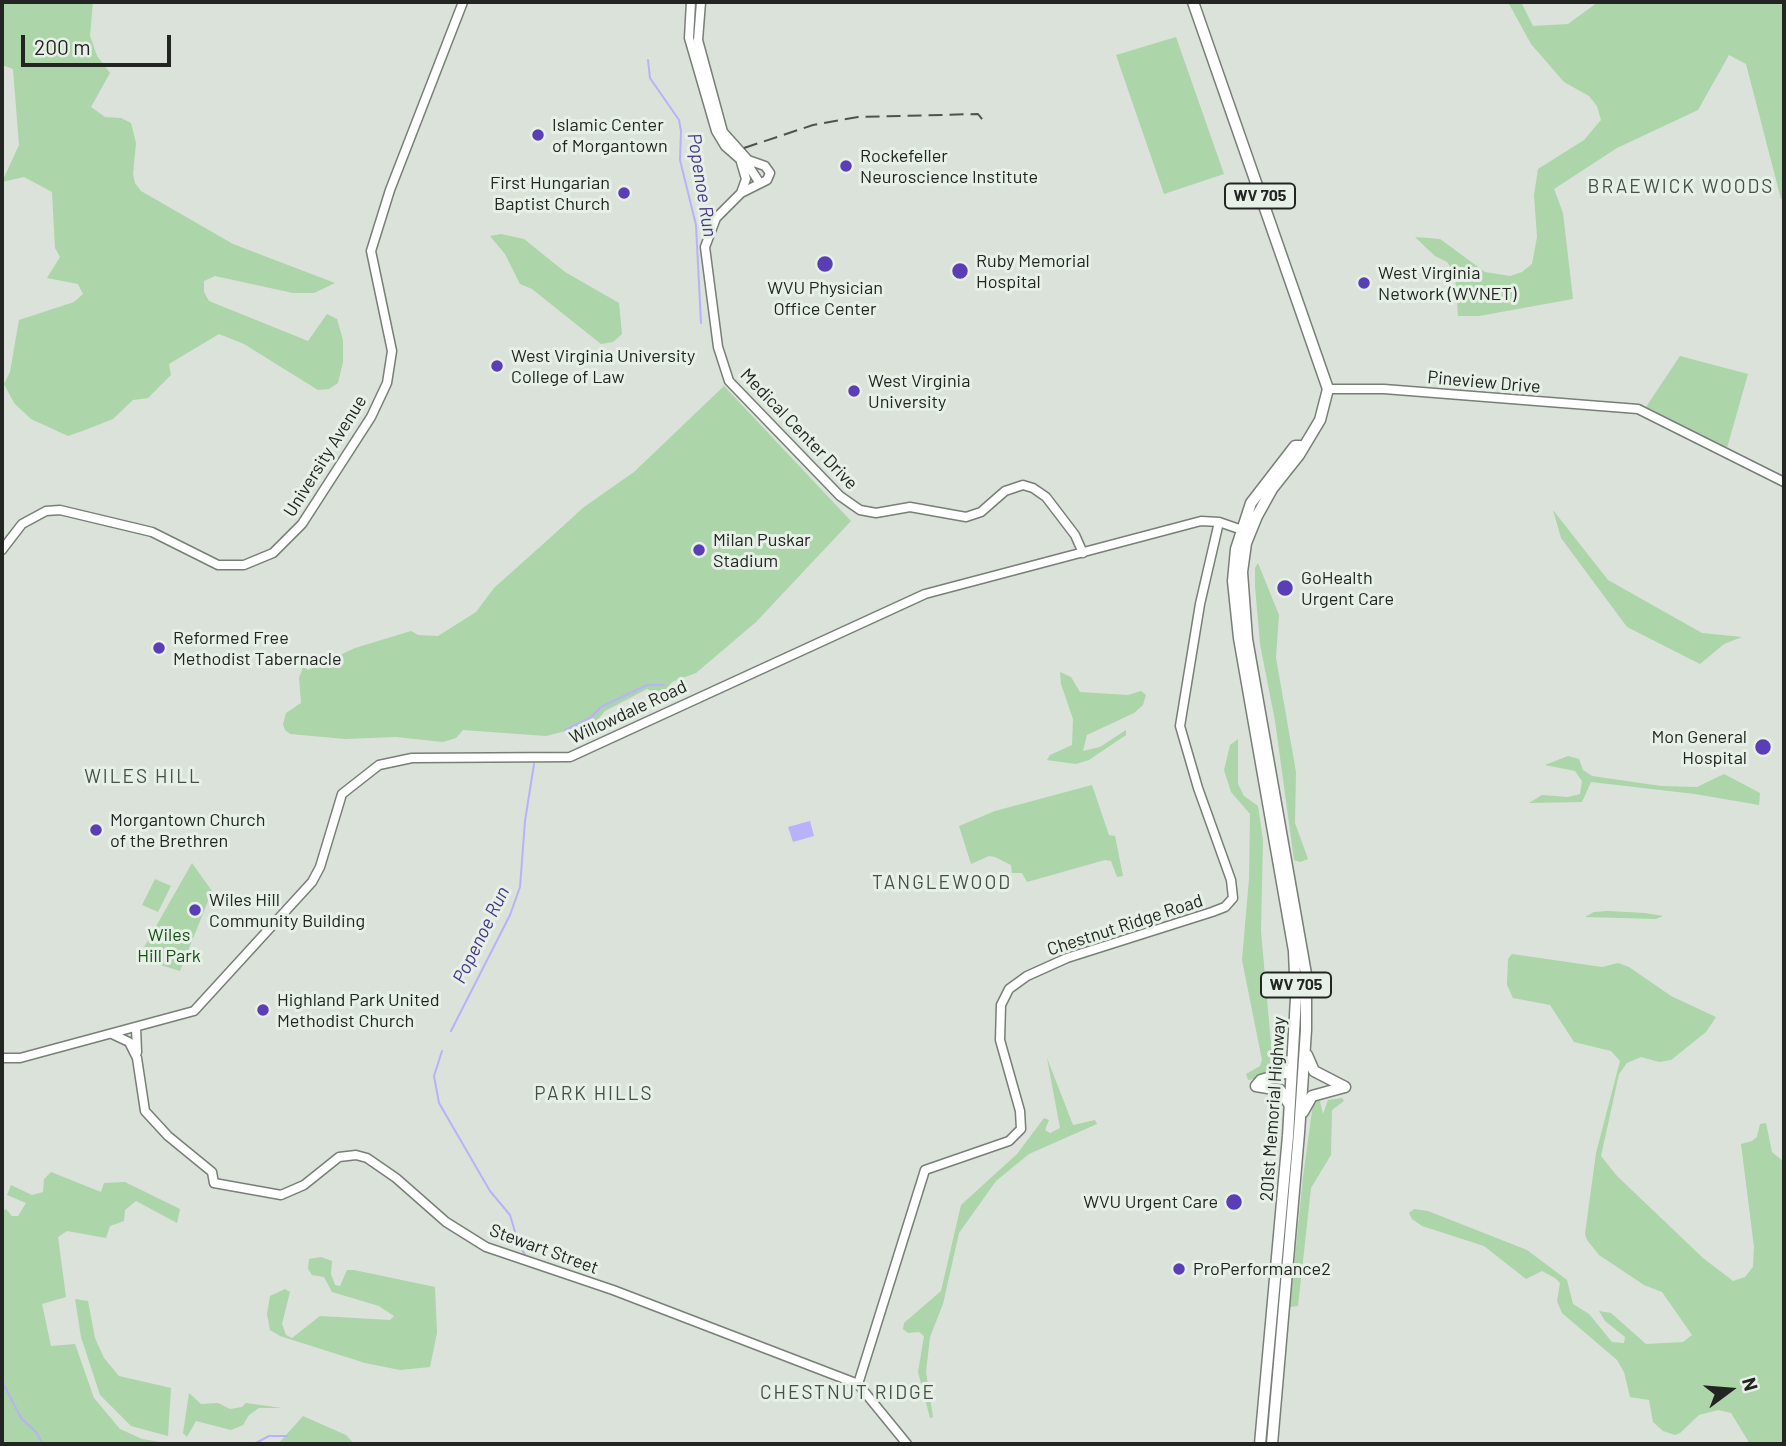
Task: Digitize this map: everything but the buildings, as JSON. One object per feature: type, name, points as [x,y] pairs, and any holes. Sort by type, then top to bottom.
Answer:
[{"type":"main road","name":"WV 705","points":[[1194,2],[1328,389],[1324,412],[1303,446],[1295,446],[1262,485],[1245,531]]},
{"type":"main road","name":"201st Memorial Highway","points":[[1245,531],[1234,563],[1234,612],[1294,951],[1296,1012],[1260,1444]]},
{"type":"main road","name":"201st Memorial Highway","points":[[1245,531],[1242,607],[1304,957],[1305,1050],[1272,1444]]},
{"type":"main road","points":[[1290,1106],[1280,1090],[1256,1086],[1261,1080],[1284,1073],[1288,1067],[1296,1012]]},
{"type":"main road","points":[[1299,1133],[1306,1102],[1311,1096],[1345,1087],[1314,1071],[1305,1050]]},
{"type":"street","name":"University Avenue","points":[[2,550],[22,524],[46,511],[60,510],[152,531],[218,565],[248,565],[273,553],[302,524],[371,417],[387,383],[391,367],[391,343],[371,251],[390,190],[463,2]]},
{"type":"street","points":[[691,2],[689,38],[712,122],[720,141],[756,174]]},
{"type":"street","points":[[701,2],[698,40],[721,126],[735,149],[756,174]]},
{"type":"street","points":[[739,160],[746,175],[741,193]]},
{"type":"street","name":"Medical Center Drive","points":[[756,174],[716,218],[708,236],[705,257],[722,366],[729,381],[845,501],[860,510],[876,513],[910,508],[965,517],[981,512],[1005,491],[1023,485],[1033,488],[1046,498],[1075,535],[1083,553]]},
{"type":"street","name":"Pineview Drive","points":[[1328,389],[1384,389],[1638,409],[1784,482]]},
{"type":"street","name":"Willowdale Road","points":[[112,1034],[194,1011],[312,882],[320,867],[342,794],[371,769],[391,760],[412,758],[570,757],[925,594],[1202,521],[1219,522]]},
{"type":"street","points":[[1219,522],[1245,531]]},
{"type":"street","name":"Chestnut Ridge Road","points":[[858,1384],[925,1170],[1009,1140],[1021,1129],[1020,1111],[1000,1040],[999,1013],[1003,997],[1009,989],[1027,976],[1067,958],[1212,912],[1225,907],[1233,898],[1231,880],[1181,734],[1187,676],[1219,522]]},
{"type":"street","name":"Stewart Street","points":[[136,1027],[137,1058],[145,1111],[168,1136],[212,1172],[214,1183],[281,1195],[304,1185],[339,1157],[356,1155],[367,1158],[396,1178],[446,1222],[486,1247],[613,1290],[858,1384]]},
{"type":"street","points":[[2,1058],[20,1058],[112,1034],[129,1042],[137,1058]]},
{"type":"street","points":[[858,1384],[906,1444]]},
{"type":"green space","points":[[2,2],[93,2],[90,36],[97,56],[110,73],[91,107],[105,117],[121,118],[131,123],[136,143],[133,174],[141,191],[233,244],[335,283],[314,293],[293,293],[215,276],[204,281],[204,292],[209,301],[308,341],[327,314],[337,319],[343,340],[343,362],[338,383],[329,389],[318,390],[244,344],[219,334],[169,364],[171,375],[148,398],[133,400],[113,419],[68,436],[31,419],[14,403],[4,384],[10,372],[19,320],[74,302],[83,294],[78,284],[47,278],[60,257],[55,248],[52,192],[24,177],[2,182],[19,145],[13,69],[2,65]]},
{"type":"green space","points":[[1508,2],[1521,2],[1533,26],[1568,24],[1598,2],[1784,2],[1784,199],[1781,199],[1746,64],[1729,55],[1698,110],[1617,148],[1554,189],[1563,213],[1573,299],[1479,316],[1458,316],[1455,273],[1447,262],[1435,256],[1415,237],[1440,239],[1485,272],[1510,276],[1522,272],[1532,264],[1537,237],[1534,195],[1538,169],[1584,140],[1601,120],[1597,106],[1589,96],[1564,82],[1531,44]]},
{"type":"green space","points":[[1176,37],[1224,174],[1164,194],[1116,55]]},
{"type":"green space","points":[[501,234],[524,239],[565,272],[619,303],[622,334],[613,342],[601,344],[532,289],[520,284],[505,254],[490,236]]},
{"type":"green space","points":[[1680,356],[1748,374],[1727,448],[1646,407]]},
{"type":"green space","points":[[724,386],[851,521],[756,622],[696,673],[672,682],[669,686],[674,696],[673,701],[647,689],[605,711],[594,724],[546,736],[463,730],[456,738],[443,742],[396,737],[345,739],[290,734],[285,730],[283,724],[286,713],[301,703],[299,678],[303,667],[308,670],[355,648],[411,631],[418,635],[438,636],[476,612],[494,588],[584,507],[634,472]]},
{"type":"green space","points":[[1553,510],[1608,580],[1702,633],[1742,637],[1724,644],[1700,664],[1627,627],[1561,538]]},
{"type":"green space","points":[[1258,563],[1279,615],[1276,658],[1296,772],[1295,823],[1308,859],[1300,862],[1294,860],[1275,721],[1260,644],[1255,586],[1255,568]]},
{"type":"green space","points":[[1060,672],[1071,677],[1080,692],[1128,695],[1141,691],[1146,695],[1143,705],[1134,713],[1087,735],[1083,751],[1100,747],[1126,730],[1126,735],[1089,760],[1076,764],[1047,760],[1050,755],[1072,745],[1073,719],[1061,684]]},
{"type":"green space","points":[[1238,739],[1238,784],[1244,796],[1258,806],[1263,840],[1261,931],[1273,1067],[1260,1078],[1248,1080],[1246,1074],[1260,1066],[1262,1060],[1242,960],[1249,879],[1250,814],[1231,792],[1224,770],[1230,745]]},
{"type":"green space","points":[[1568,756],[1579,759],[1583,770],[1592,776],[1661,786],[1697,787],[1724,774],[1760,793],[1759,805],[1695,794],[1591,782],[1582,802],[1529,803],[1542,795],[1568,797],[1580,794],[1582,781],[1575,771],[1545,765]]},
{"type":"green space","points":[[1092,785],[1109,835],[1115,836],[1123,876],[1117,877],[1111,861],[1105,860],[1027,882],[1022,873],[1012,873],[1011,865],[995,857],[989,856],[971,864],[959,826],[995,811]]},
{"type":"green space","name":"Wiles Hill Park","points":[[192,863],[212,891],[180,971],[138,958]]},
{"type":"green space","points":[[155,879],[171,886],[158,912],[142,905]]},
{"type":"green space","points":[[1594,912],[1663,916],[1656,919],[1585,917]]},
{"type":"green space","points":[[1512,954],[1602,967],[1618,963],[1629,967],[1671,996],[1716,1017],[1706,1032],[1671,1060],[1659,1062],[1641,1057],[1627,1063],[1619,1074],[1601,1156],[1617,1176],[1703,1258],[1733,1281],[1745,1277],[1753,1267],[1754,1247],[1741,1144],[1757,1137],[1760,1124],[1766,1123],[1772,1152],[1784,1162],[1784,1444],[1750,1444],[1731,1413],[1718,1410],[1699,1415],[1675,1435],[1663,1431],[1653,1422],[1649,1400],[1630,1397],[1624,1372],[1617,1360],[1562,1313],[1557,1301],[1560,1283],[1555,1278],[1542,1271],[1526,1279],[1484,1246],[1422,1226],[1412,1219],[1409,1213],[1414,1209],[1428,1211],[1527,1250],[1567,1280],[1573,1304],[1589,1314],[1612,1342],[1624,1343],[1625,1337],[1605,1321],[1599,1311],[1611,1313],[1646,1344],[1683,1342],[1692,1335],[1662,1292],[1644,1285],[1599,1255],[1587,1240],[1585,1234],[1596,1153],[1620,1061],[1611,1051],[1574,1042],[1550,1005],[1513,998],[1507,985],[1508,959]]},
{"type":"green space","points":[[1047,1058],[1073,1125],[1095,1120],[1097,1124],[1029,1154],[996,1181],[959,1233],[943,1304],[930,1337],[926,1372],[933,1417],[930,1418],[918,1372],[924,1336],[919,1332],[908,1333],[903,1329],[904,1323],[941,1291],[961,1205],[1017,1154],[1044,1118],[1049,1120],[1045,1130],[1050,1133],[1060,1128]]},
{"type":"green space","points":[[1319,1097],[1323,1114],[1328,1100],[1342,1098],[1344,1101],[1332,1110],[1331,1155],[1311,1188],[1298,1306],[1290,1307],[1313,1104]]},
{"type":"green space","points":[[51,1172],[101,1192],[104,1183],[125,1182],[180,1209],[177,1223],[136,1201],[125,1210],[124,1221],[110,1226],[106,1238],[67,1231],[58,1237],[66,1297],[42,1304],[51,1346],[75,1344],[94,1398],[120,1429],[142,1439],[173,1444],[2,1444],[2,1212],[6,1209],[12,1216],[18,1216],[26,1203],[7,1195],[11,1185],[32,1195],[43,1192],[44,1179]]},
{"type":"green space","points":[[321,1257],[332,1261],[331,1274],[335,1285],[340,1286],[347,1270],[354,1270],[435,1287],[437,1333],[430,1367],[400,1370],[365,1363],[280,1336],[270,1330],[267,1314],[270,1296],[285,1289],[290,1292],[282,1324],[286,1335],[292,1338],[320,1316],[390,1320],[394,1316],[379,1306],[332,1292],[324,1277],[312,1275],[308,1269],[309,1259]]},
{"type":"green space","points":[[75,1299],[88,1301],[95,1338],[104,1358],[119,1376],[171,1388],[168,1436],[131,1426],[100,1395],[81,1337]]},
{"type":"green space","points":[[189,1393],[201,1404],[218,1403],[230,1409],[242,1407],[246,1403],[282,1408],[259,1408],[249,1415],[243,1425],[231,1430],[196,1421],[187,1437],[183,1433]]},
{"type":"green space","points":[[303,1416],[346,1435],[354,1444],[278,1444]]},
{"type":"shaded area","points":[[810,821],[814,836],[793,842],[788,827]]},
{"type":"waterway","name":"Popenoe Run","points":[[648,60],[650,78],[679,120],[680,160],[696,225],[701,323]]},
{"type":"waterway","name":"Popenoe Run","points":[[565,730],[590,718],[601,707],[647,685],[664,685]]},
{"type":"waterway","name":"Popenoe Run","points":[[451,1031],[510,915],[520,887],[525,821],[534,764]]},
{"type":"waterway","name":"Popenoe Run","points":[[442,1051],[434,1076],[439,1103],[490,1191],[510,1215],[519,1245],[527,1258]]},
{"type":"waterway","points":[[2,1381],[21,1418],[36,1432],[43,1444]]},
{"type":"waterway","points":[[254,1444],[269,1436],[287,1436]]},
{"type":"railway","points":[[744,148],[813,125],[858,117],[978,114],[986,124]]},
{"type":"place","name":"Islamic Center of Morgantown","points":[[538,135]]},
{"type":"place","name":"Rockefeller Neuroscience Institute","points":[[846,166]]},
{"type":"place","name":"First Hungarian Baptist Church","points":[[624,193]]},
{"type":"place","name":"WVU Physician Office Center","points":[[825,264]]},
{"type":"place","name":"Ruby Memorial Hospital","points":[[960,271]]},
{"type":"place","name":"West Virginia Network (WVNET)","points":[[1364,283]]},
{"type":"place","name":"West Virginia University College of Law","points":[[497,366]]},
{"type":"place","name":"West Virginia University","points":[[854,391]]},
{"type":"place","name":"Milan Puskar Stadium","points":[[699,550]]},
{"type":"place","name":"GoHealth Urgent Care","points":[[1285,588]]},
{"type":"place","name":"Reformed Free Methodist Tabernacle","points":[[159,648]]},
{"type":"place","name":"Mon General Hospital","points":[[1763,747]]},
{"type":"place","name":"Morgantown Church of the Brethren","points":[[96,830]]},
{"type":"place","name":"Wiles Hill Community Building","points":[[195,910]]},
{"type":"place","name":"Highland Park United Methodist Church","points":[[263,1010]]},
{"type":"place","name":"WVU Urgent Care","points":[[1234,1202]]},
{"type":"place","name":"ProPerformance2","points":[[1179,1269]]},
{"type":"district","name":"BRAEWICK WOODS","points":[[1681,187]]},
{"type":"district","name":"WILES HILL","points":[[143,777]]},
{"type":"district","name":"TANGLEWOOD","points":[[942,883]]},
{"type":"district","name":"PARK HILLS","points":[[594,1094]]},
{"type":"district","name":"CHESTNUT RIDGE","points":[[848,1393]]}]
